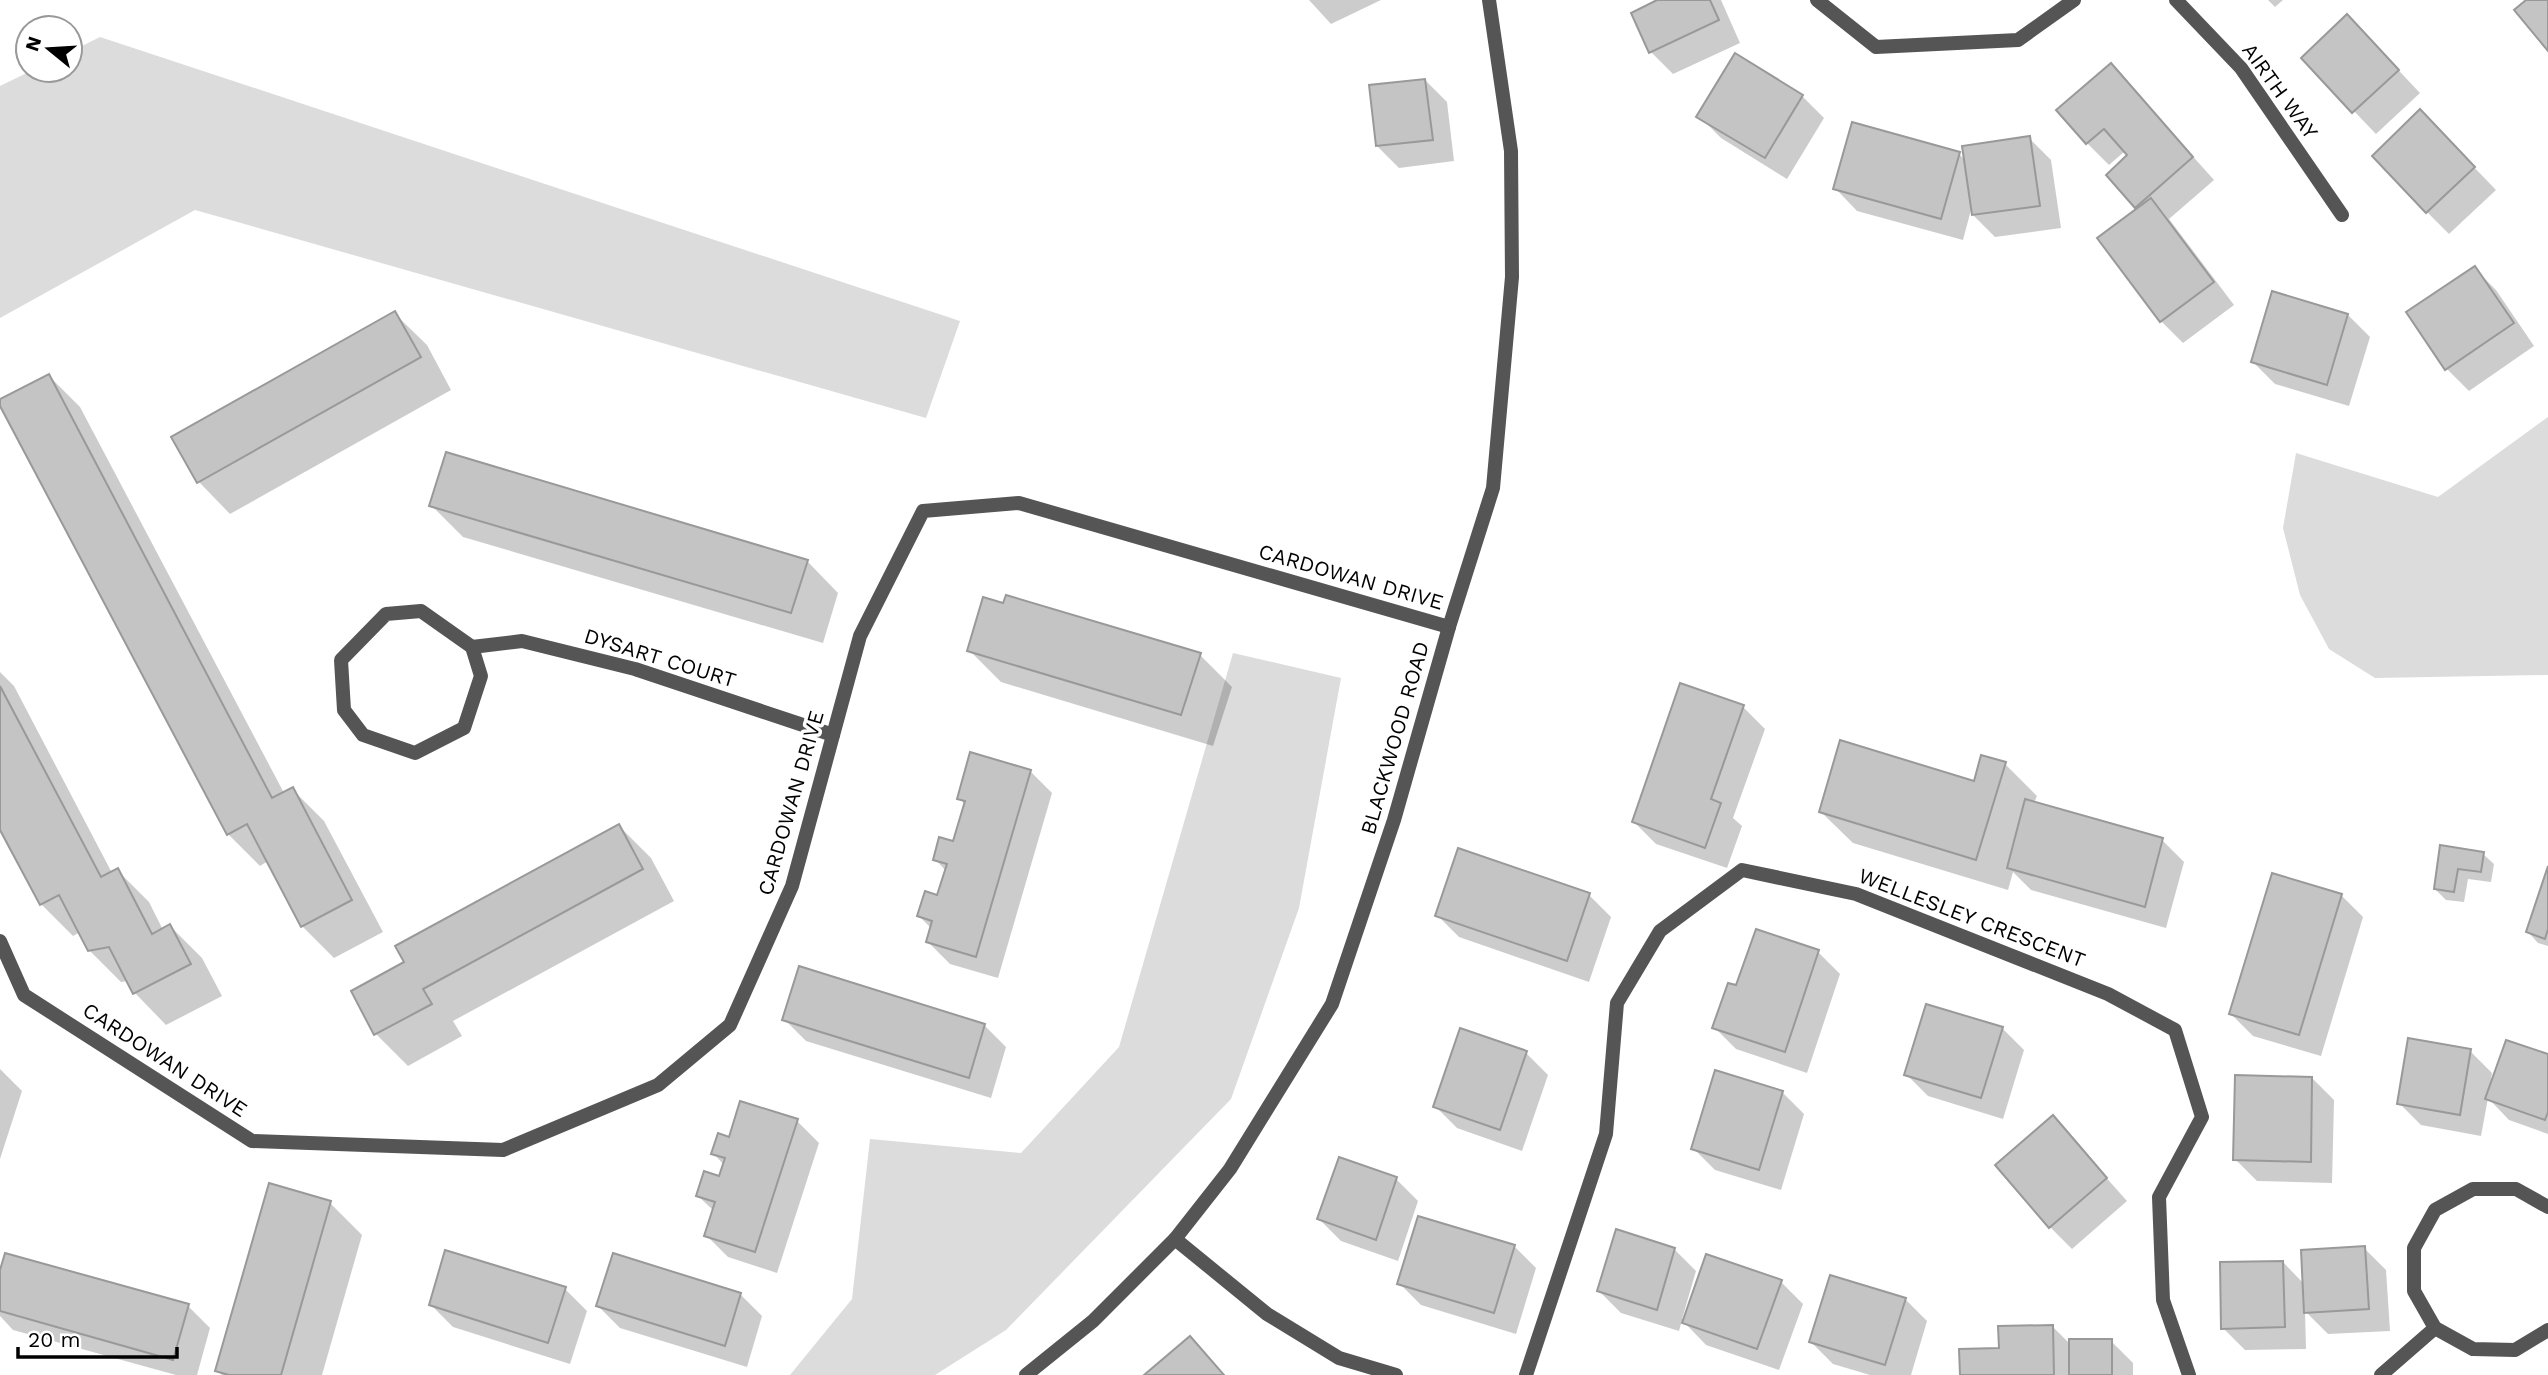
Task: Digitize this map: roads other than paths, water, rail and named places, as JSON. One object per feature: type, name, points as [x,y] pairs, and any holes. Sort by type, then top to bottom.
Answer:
[{"type":"street","name":"BLACKWOOD ROAD","points":[[1026,1375],[1093,1321],[1175,1239],[1230,1169],[1332,1004],[1394,820],[1449,627],[1493,488],[1512,276],[1511,151],[1489,0]]},
{"type":"street","points":[[1816,0],[1876,47],[2018,40],[2074,0]]},
{"type":"street","name":"AIRTH WAY","points":[[2176,0],[2241,68],[2342,215]]},
{"type":"street","name":"CARDOWAN DRIVE","points":[[0,941],[24,995],[252,1141],[503,1150],[658,1084],[730,1025],[792,886],[860,636],[923,510],[1019,503],[1449,627]]},
{"type":"street","points":[[421,611],[472,646],[481,676],[464,728],[427,747],[415,753],[363,735],[344,710],[341,660],[386,614],[421,611]]},
{"type":"street","name":"DYSART COURT","points":[[472,646],[522,641],[635,669],[833,735]]},
{"type":"street","name":"WELLESLEY CRESCENT","points":[[1526,1375],[1606,1134],[1617,1003],[1660,930],[1742,870],[1856,894],[2108,994],[2175,1030],[2202,1117],[2159,1197],[2163,1300],[2189,1375]]},
{"type":"street","points":[[2548,1207],[2516,1189],[2473,1189],[2435,1210],[2414,1248],[2414,1290],[2435,1328],[2473,1349],[2515,1350],[2548,1330]]},
{"type":"street","points":[[1175,1239],[1266,1314],[1339,1358],[1396,1375]]},
{"type":"street","points":[[2381,1375],[2435,1328]]}]
